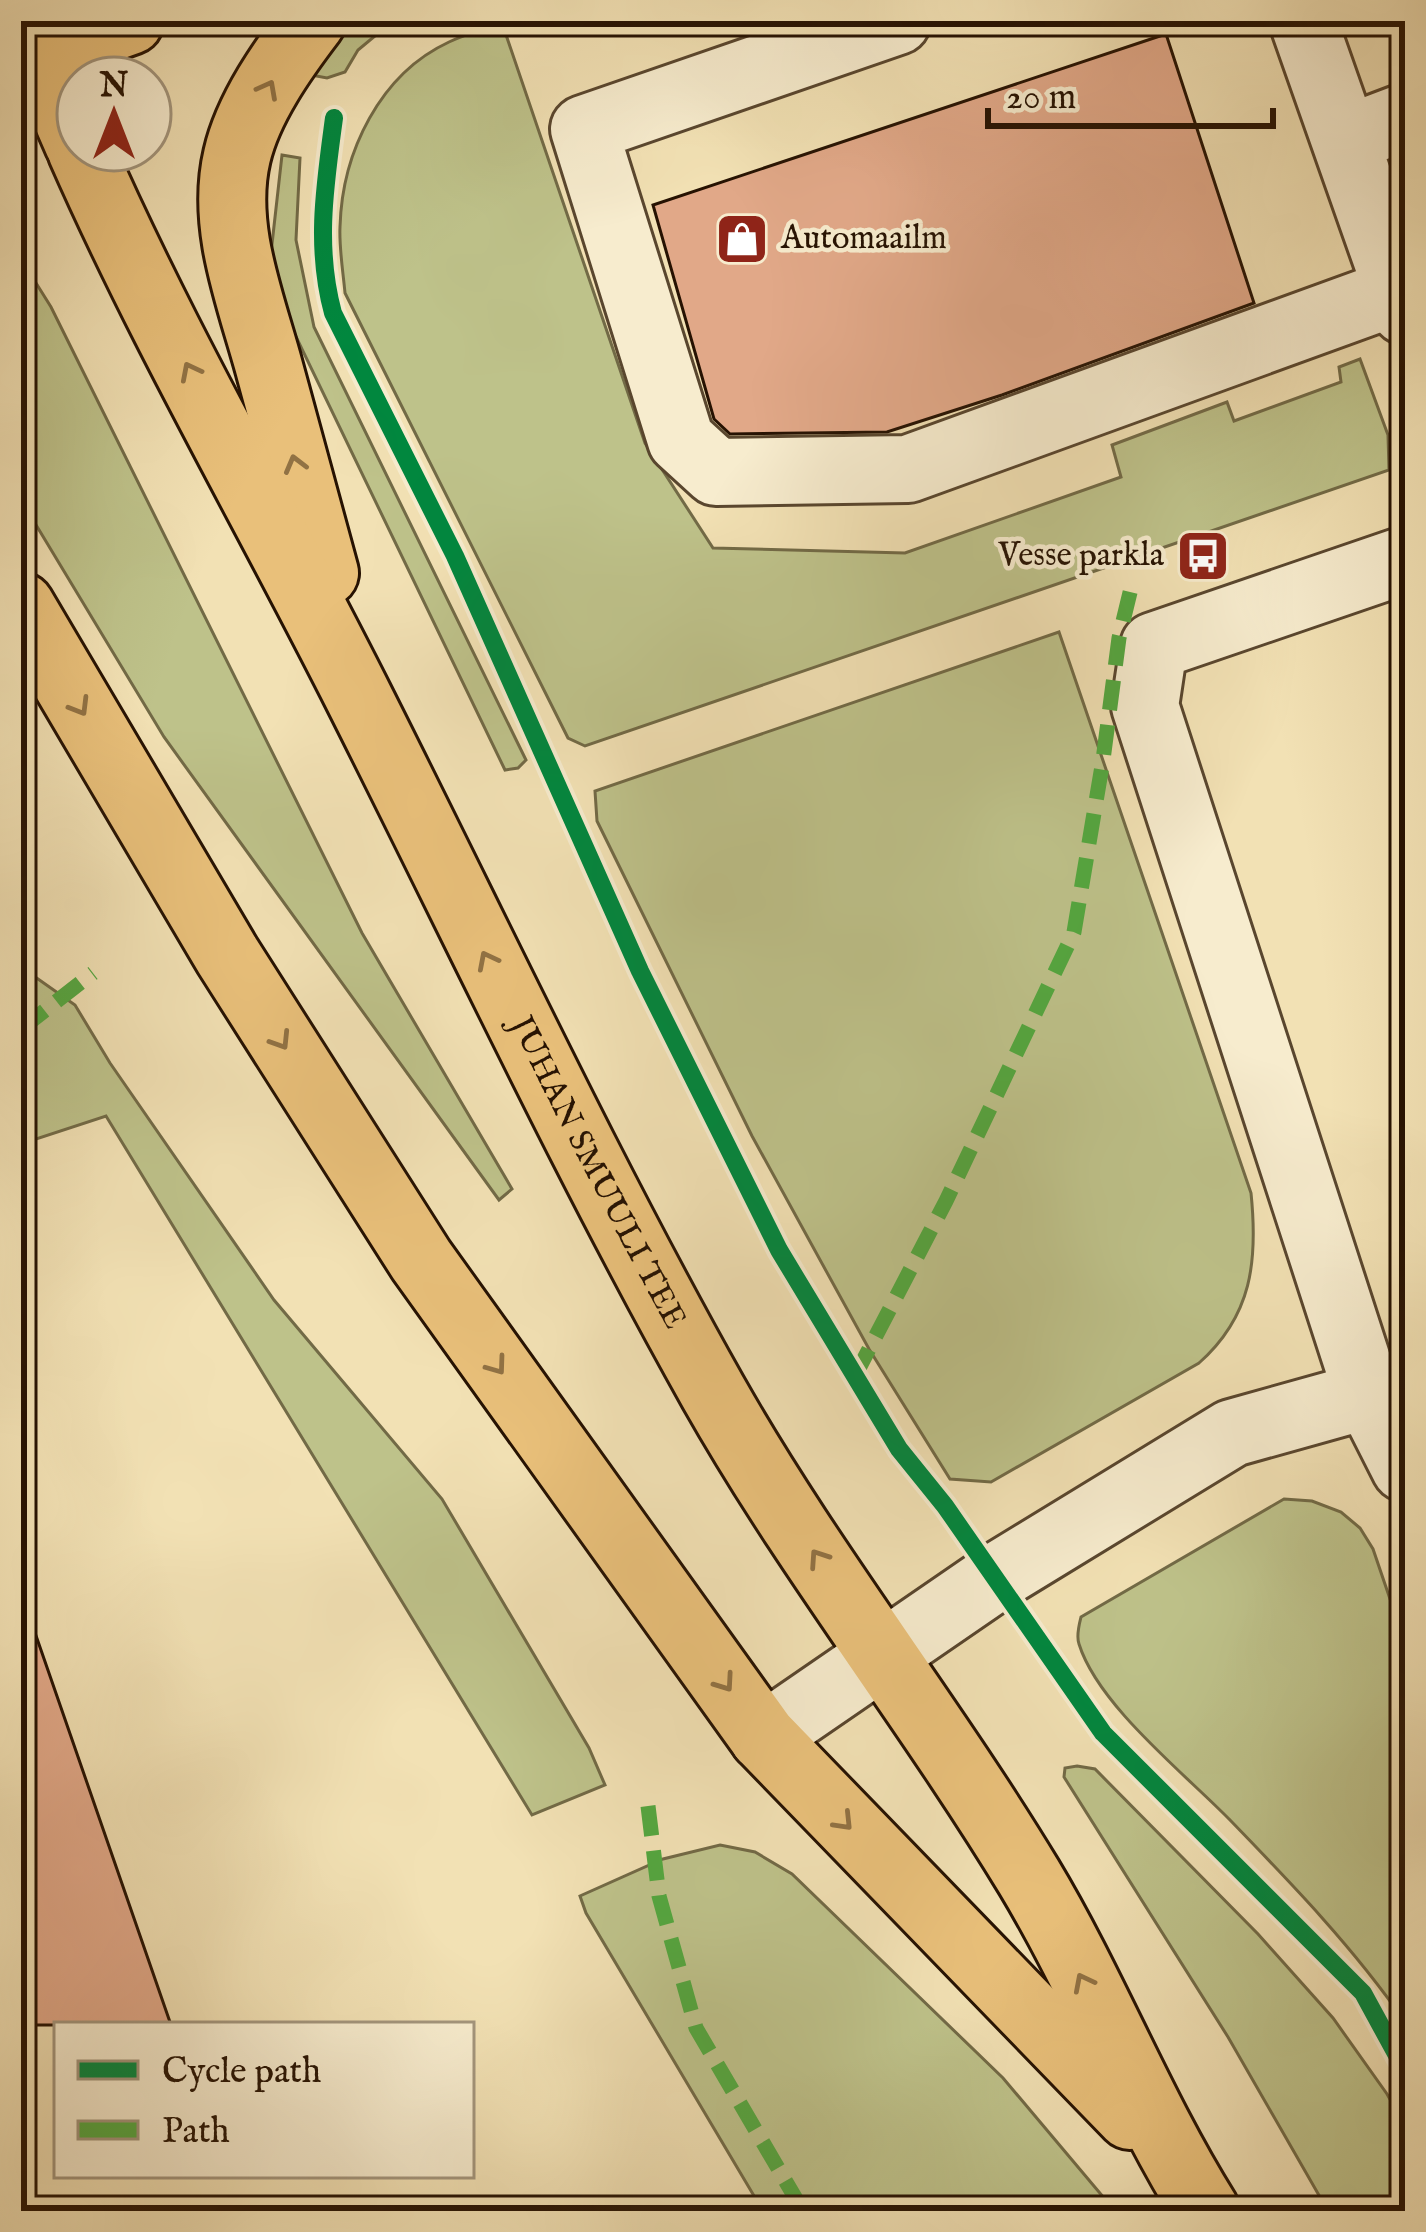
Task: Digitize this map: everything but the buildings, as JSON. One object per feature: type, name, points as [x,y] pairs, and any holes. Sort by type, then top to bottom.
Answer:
[{"type":"main road","points":[[27,44],[130,21]]},
{"type":"main road","points":[[312,21],[287,53],[256,110],[237,154],[232,200],[240,266],[359,698]]},
{"type":"main road","name":"JUHAN SMUULI TEE","points":[[27,44],[54,96]]},
{"type":"main road","name":"JUHAN SMUULI TEE","points":[[93,174],[490,967],[714,1393],[781,1503],[1031,1880],[1190,2186]]},
{"type":"main road","name":"JUHAN SMUULI TEE","points":[[23,611],[227,956],[421,1260],[763,1737],[1190,2186]]},
{"type":"lane","points":[[897,21],[584,129],[681,440],[716,472],[908,469],[1402,301],[1376,128],[1304,21]]},
{"type":"lane","points":[[1405,560],[1154,646],[1145,706],[1387,1389],[1405,1468]]},
{"type":"lane","points":[[763,1737],[993,1579],[1232,1433],[1387,1389]]},
{"type":"green space","points":[[354,21],[393,21],[358,50],[345,72],[327,78],[311,75]]},
{"type":"green space","points":[[502,23],[645,443],[713,548],[905,553],[1121,477],[1112,445],[1227,402],[1234,421],[1341,382],[1339,367],[1360,359],[1388,435],[1389,470],[585,746],[568,738],[345,293],[341,260],[342,199],[369,118],[403,74],[425,56],[455,39]]},
{"type":"green space","points":[[282,155],[300,158],[296,240],[314,327],[526,760],[518,768],[505,770],[286,316],[271,253]]},
{"type":"green space","points":[[21,259],[51,307],[362,933],[512,1189],[499,1200],[164,737],[21,500]]},
{"type":"green space","points":[[1059,632],[1251,1193],[1252,1264],[1241,1306],[1217,1345],[1199,1363],[991,1482],[950,1479],[869,1349],[752,1136],[597,821],[595,791]]},
{"type":"green space","points":[[21,967],[75,1005],[274,1300],[442,1499],[589,1748],[605,1785],[532,1815],[106,1116],[21,1144]]},
{"type":"green space","points":[[1284,1499],[1312,1501],[1341,1512],[1360,1528],[1373,1549],[1405,1643],[1405,2022],[1298,1892],[1123,1714],[1089,1667],[1078,1641],[1081,1617]]},
{"type":"green space","points":[[1065,1768],[1095,1769],[1258,1934],[1333,2018],[1405,2126],[1405,2211],[1328,2211],[1228,2037],[1064,1777]]},
{"type":"green space","points":[[720,1845],[755,1852],[792,1874],[1003,2078],[1115,2211],[763,2211],[580,1896],[663,1859]]},
{"type":"marked path","points":[[855,1376],[946,1201],[1074,932],[1119,638],[1133,580]]},
{"type":"marked path","points":[[21,1029],[93,973]]},
{"type":"marked path","points":[[648,1806],[659,1896],[696,2028],[803,2211]]},
{"type":"cycle path","points":[[334,118],[323,240],[333,313],[455,556],[640,971],[779,1250],[899,1449],[945,1506],[1103,1733],[1363,1993],[1405,2070]]},
{"type":"place","name":"Automaailm","points":[[742,239]]},
{"type":"place","name":"Vesse parkla","points":[[1203,556]]}]
